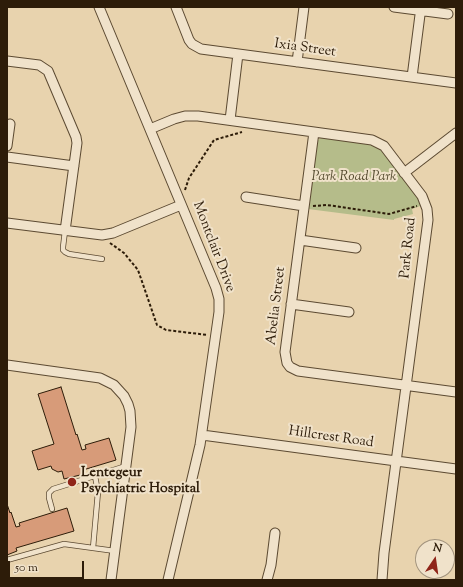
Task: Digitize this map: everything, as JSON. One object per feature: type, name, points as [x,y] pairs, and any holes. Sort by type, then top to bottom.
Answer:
[{"type":"street","name":"Montclair Drive","points":[[99,7],[218,294],[220,306],[202,435],[168,580]]},
{"type":"street","name":"Ixia Street","points":[[176,7],[192,44],[201,49],[456,83]]},
{"type":"street","points":[[297,62],[304,7]]},
{"type":"street","points":[[394,7],[421,9],[448,14]]},
{"type":"street","points":[[412,77],[421,9]]},
{"type":"street","points":[[230,120],[238,54]]},
{"type":"street","points":[[7,61],[39,66],[48,71],[76,137],[77,144],[65,231]]},
{"type":"street","name":"Park Road","points":[[150,129],[185,116],[198,116],[376,141],[384,146],[422,196],[425,203],[428,220],[384,553],[382,580]]},
{"type":"street","points":[[7,146],[10,124]]},
{"type":"street","name":"Abelia Street","points":[[314,132],[291,304],[285,356],[287,363],[298,371],[456,392]]},
{"type":"street","points":[[404,173],[456,133]]},
{"type":"street","points":[[7,157],[74,166]]},
{"type":"street","points":[[246,197],[304,206]]},
{"type":"street","points":[[7,223],[97,235],[113,233],[181,205]]},
{"type":"street","points":[[300,240],[356,248]]},
{"type":"street","points":[[291,304],[349,312]]},
{"type":"street","points":[[7,365],[100,378],[114,385],[124,396],[130,411],[131,427],[111,580]]},
{"type":"street","name":"Hillcrest Road","points":[[202,435],[456,469]]},
{"type":"street","points":[[267,580],[275,533]]},
{"type":"lane","points":[[65,231],[63,247],[65,252],[69,254],[102,259]]},
{"type":"lane","points":[[52,509],[49,493],[53,489],[126,466]]},
{"type":"lane","points":[[93,548],[98,492],[95,476]]},
{"type":"lane","points":[[7,560],[60,544],[115,551]]},
{"type":"path","points":[[181,205],[189,178],[214,140],[248,130]]},
{"type":"path","points":[[304,206],[326,206],[389,214],[425,203]]},
{"type":"path","points":[[97,235],[124,253],[138,270],[157,325],[166,330],[216,336]]},
{"type":"green space","name":"Park Road Park","points":[[322,137],[367,142],[381,149],[423,205],[412,209],[413,214],[394,220],[308,209],[317,141]]},
{"type":"building","points":[[61,387],[82,450],[86,449],[85,445],[109,438],[116,460],[83,470],[84,474],[64,479],[62,471],[58,472],[52,469],[51,466],[38,470],[32,451],[54,444],[38,394]]},
{"type":"building","points":[[7,504],[16,527],[20,526],[19,523],[67,508],[74,531],[16,548],[17,551],[7,555]]},
{"type":"place","name":"Lentegeur Psychiatric Hospital","points":[[72,482]]}]
